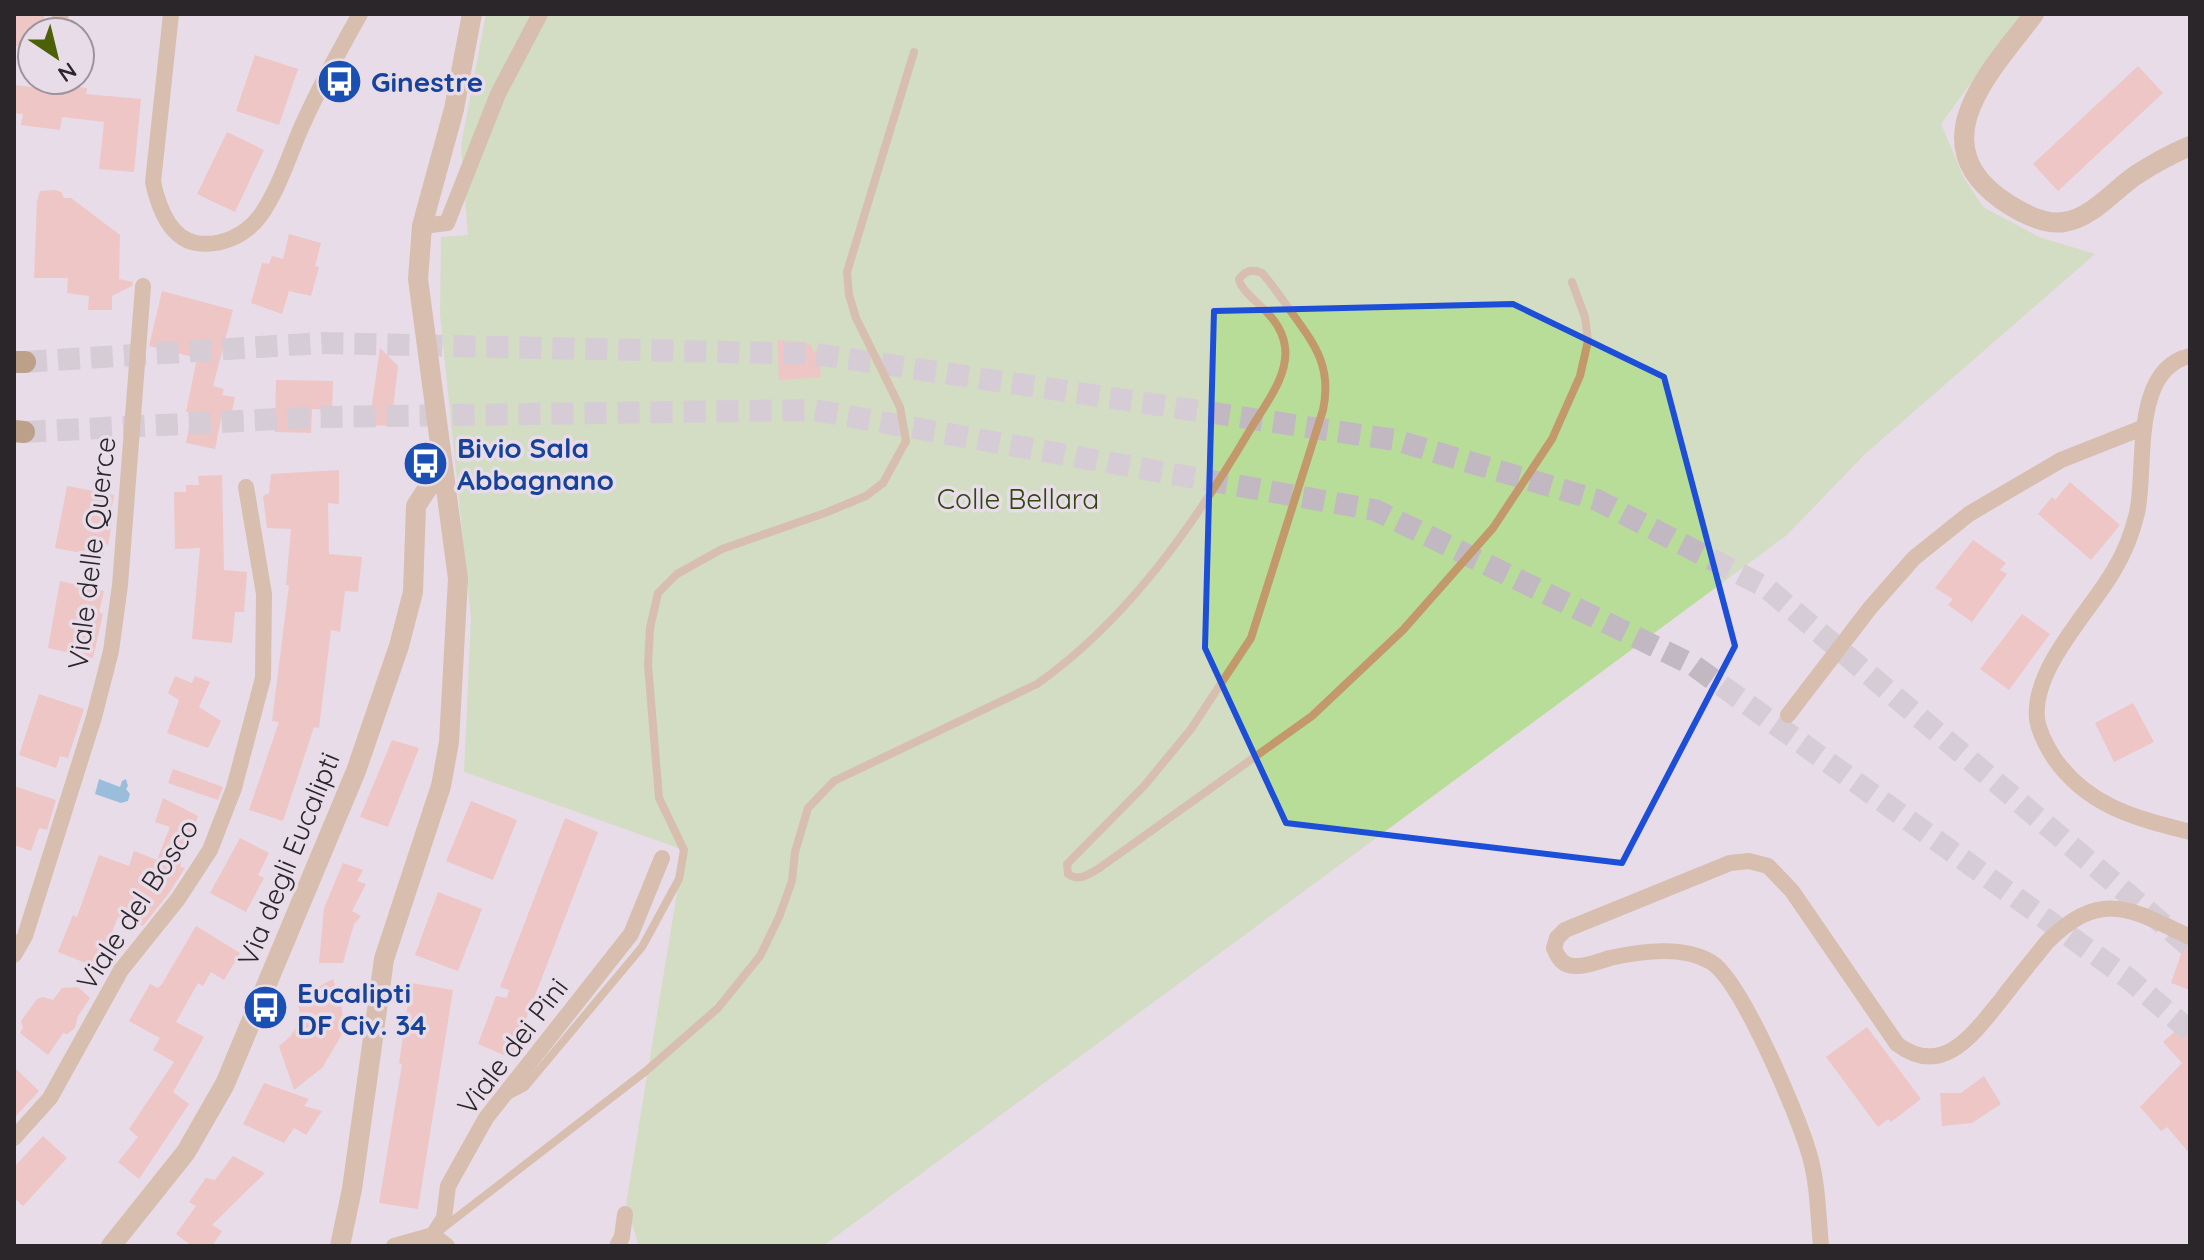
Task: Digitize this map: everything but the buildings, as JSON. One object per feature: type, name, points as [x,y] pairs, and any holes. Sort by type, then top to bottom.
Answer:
[{"type":"street","points":[[171,14],[153,182],[158,203],[176,233],[188,241],[201,244],[233,239],[260,216],[321,83],[360,14]]},
{"type":"street","points":[[340,1246],[352,1189],[384,959],[441,786],[449,742],[458,579],[418,279],[422,226],[454,109],[472,14]]},
{"type":"street","points":[[422,226],[447,223],[498,94],[540,14]]},
{"type":"street","points":[[2034,14],[1970,104],[1964,127],[1967,157],[1980,182],[2027,214],[2046,221],[2065,222],[2082,215],[2136,176],[2190,146]]},
{"type":"street","name":"Viale delle Querce","points":[[14,955],[25,936],[94,717],[111,651],[120,585],[143,286]]},
{"type":"street","points":[[2190,356],[2171,366],[2151,394],[2142,428],[2140,501],[2133,530],[2113,572],[2054,660],[2042,684],[2037,721],[2045,745],[2061,768],[2076,785],[2098,801],[2143,820],[2190,832]]},
{"type":"street","points":[[1788,715],[1870,608],[1914,558],[1969,514],[2061,460],[2142,428]]},
{"type":"street","name":"Via degli Eucalipti","points":[[111,1246],[186,1152],[225,1084],[356,771],[399,646],[413,592],[416,506],[429,486],[443,479]]},
{"type":"street","name":"Viale del Bosco","points":[[14,1138],[50,1098],[121,970],[178,899],[210,850],[234,788],[263,678],[264,594],[246,487]]},
{"type":"street","name":"Viale dei Pini","points":[[433,1235],[444,1218],[448,1186],[486,1118],[631,934],[662,858]]},
{"type":"street","points":[[1821,1246],[1809,1151],[1778,1076],[1738,994],[1723,971],[1697,955],[1676,952],[1635,952],[1576,967],[1564,964],[1554,948],[1557,938],[1565,930],[1730,863],[1760,863],[1774,870],[1792,891],[1891,1037],[1908,1053],[1924,1056],[1942,1055],[1964,1044],[2047,942],[2062,927],[2083,916],[2104,908],[2119,907],[2190,937]]},
{"type":"street","points":[[617,1246],[622,1237],[625,1214]]},
{"type":"street","points":[[394,1246],[433,1235],[447,1246]]},
{"type":"lane","points":[[503,1098],[525,1087],[610,988],[642,947],[679,879],[684,850],[659,798],[648,665],[652,618],[658,593],[677,574],[722,549],[866,496],[883,483],[906,441],[900,407],[856,318],[849,295],[847,272],[914,52]]},
{"type":"lane","points":[[433,1235],[646,1071],[718,1008],[760,956],[792,881],[795,852],[808,808],[834,781],[1037,684],[1068,662],[1128,600],[1189,526],[1228,467],[1279,379],[1285,360],[1282,336],[1272,316],[1240,287],[1239,279],[1244,273],[1254,270],[1262,273],[1312,341],[1325,375],[1327,391],[1323,410],[1251,638],[1191,729],[1144,786],[1067,864],[1068,874],[1072,877],[1078,878],[1098,869],[1312,716],[1403,630],[1493,528],[1552,439],[1580,376],[1588,341],[1585,317],[1572,282]]},
{"type":"highlighted area","points":[[1513,304],[1664,377],[1735,646],[1622,863],[1286,823],[1205,648],[1214,311]]},
{"type":"green space","name":"Colle Bellara","points":[[486,14],[2021,14],[1941,124],[1963,176],[1983,207],[2039,237],[2095,254],[1864,455],[1787,535],[823,1246],[639,1246],[626,1204],[684,850],[464,772],[471,618],[440,314],[441,237],[468,235],[461,146]]},
{"type":"water","points":[[99,779],[120,787],[126,779],[126,789],[130,794],[128,801],[121,803],[95,794]]},
{"type":"tunnel","points":[[25,362],[322,343],[816,354],[1395,440],[1597,500],[1767,588],[2190,947]]},
{"type":"tunnel","points":[[24,432],[318,417],[814,410],[1375,510],[1693,665],[2129,979],[2190,1031]]},
{"type":"place","name":"Ginestre","points":[[340,81]]},
{"type":"place","name":"Bivio Sala Abbagnano","points":[[426,463]]},
{"type":"place","name":"Eucalipti DF Civ. 34","points":[[266,1008]]}]
